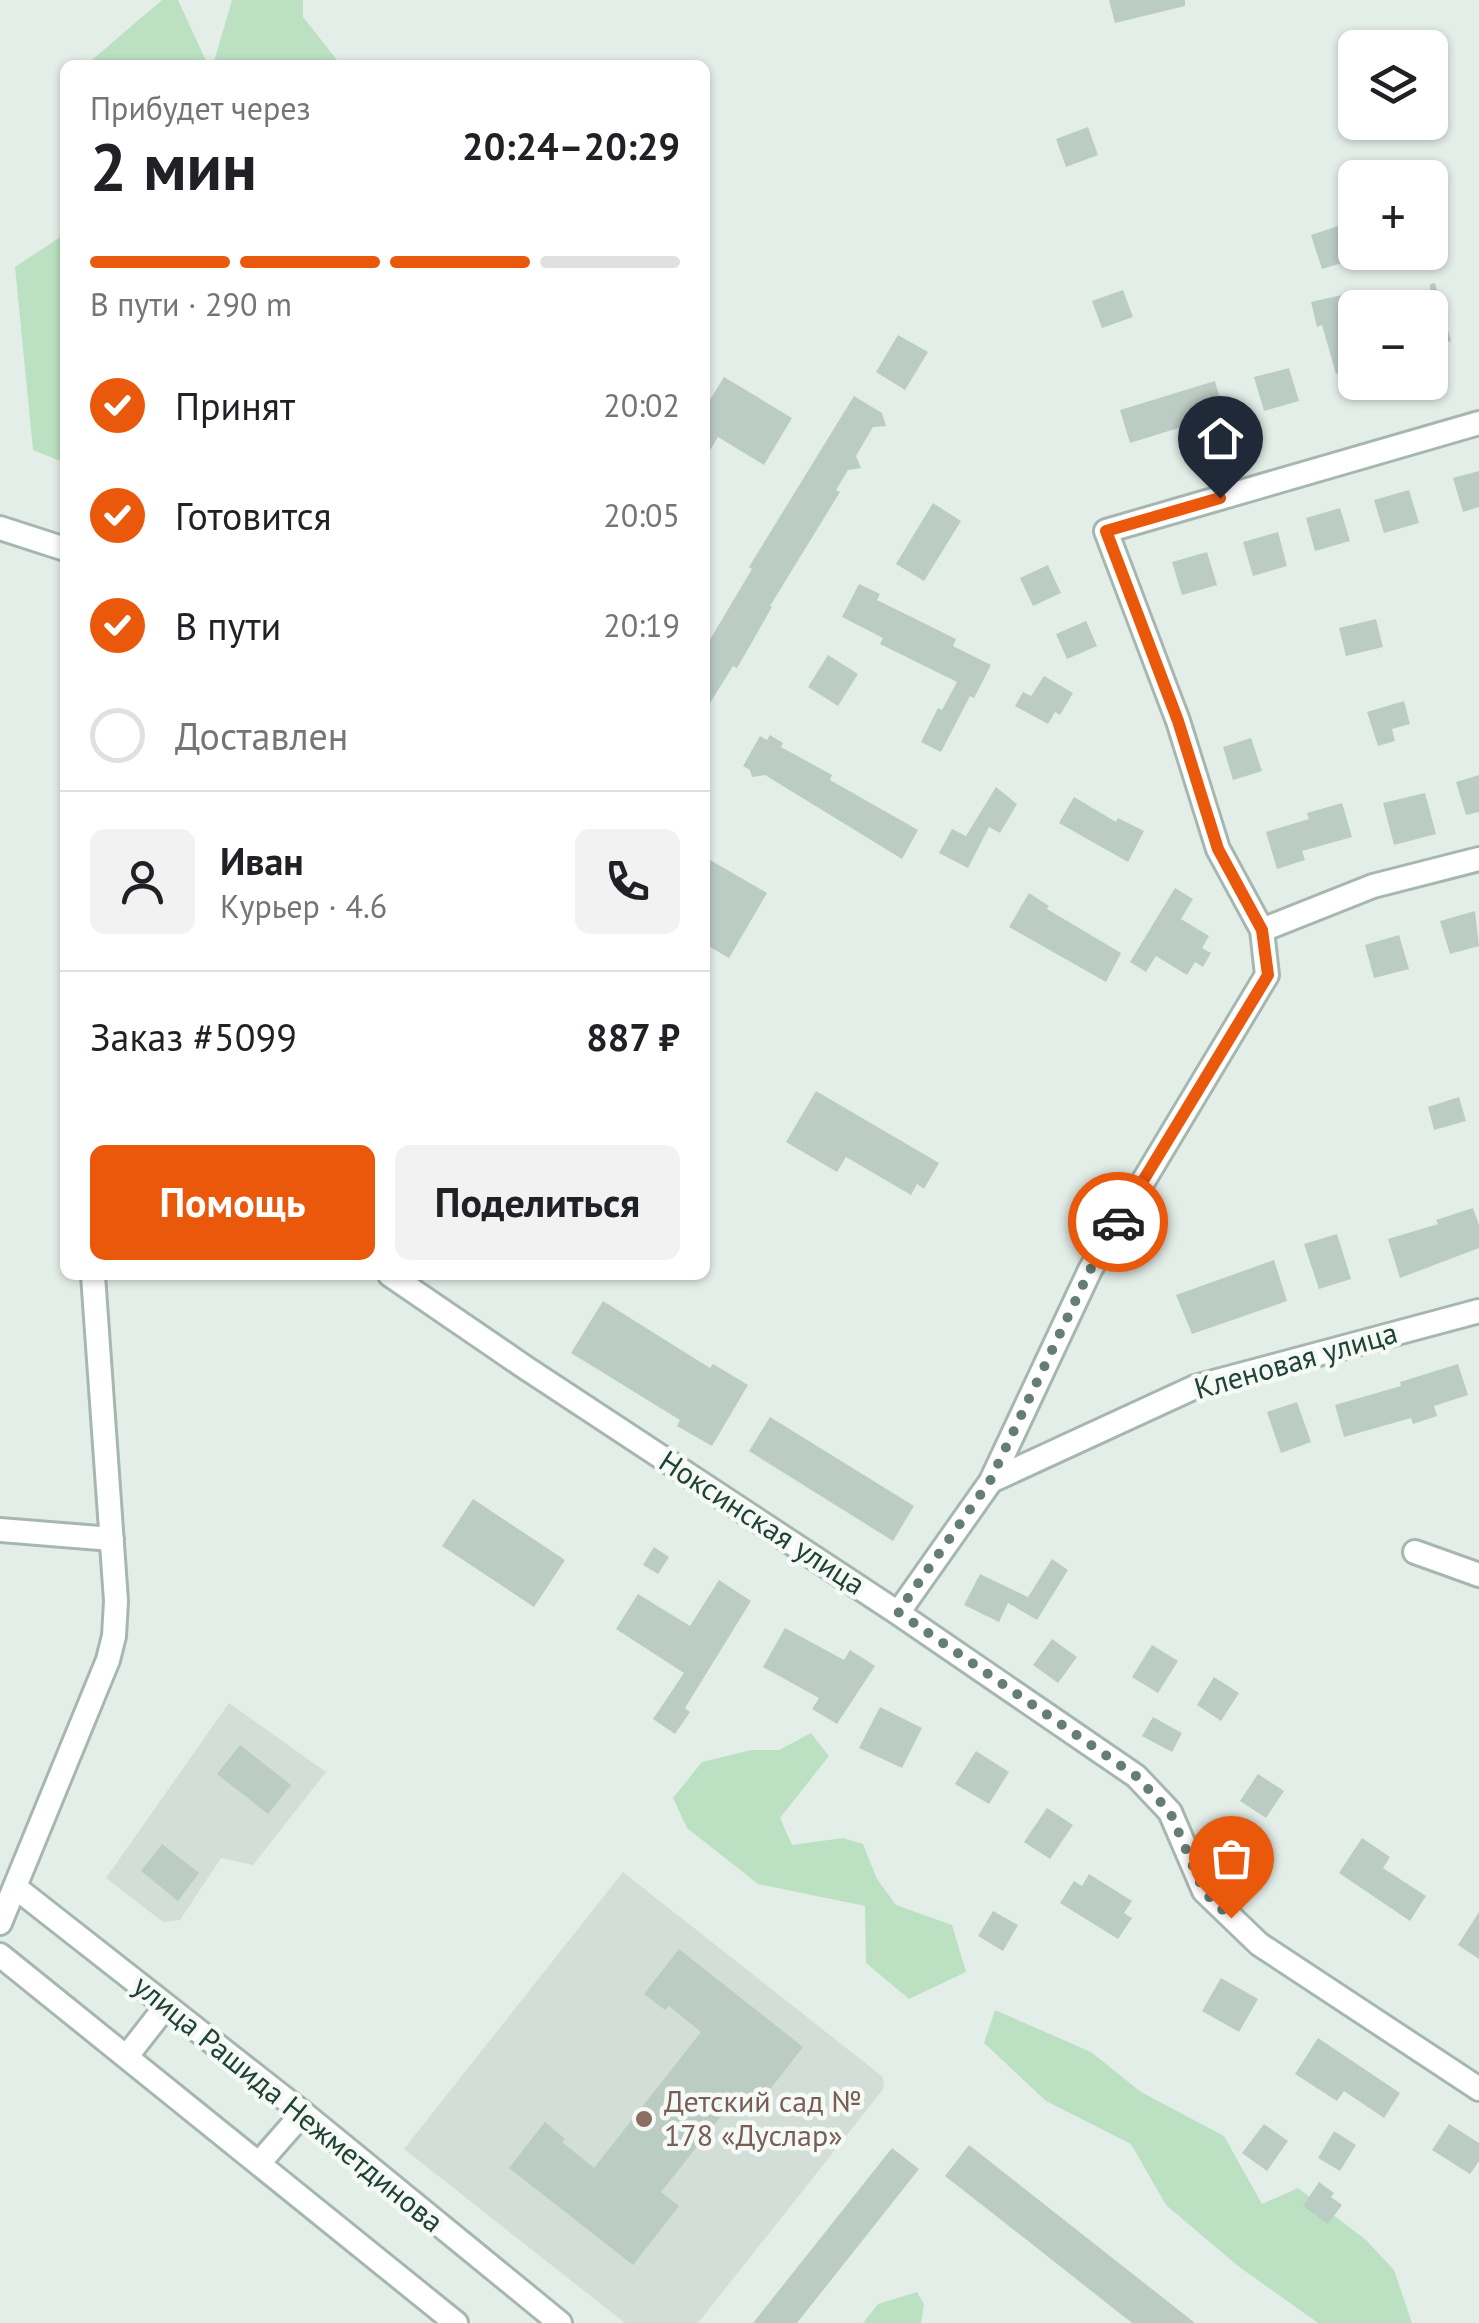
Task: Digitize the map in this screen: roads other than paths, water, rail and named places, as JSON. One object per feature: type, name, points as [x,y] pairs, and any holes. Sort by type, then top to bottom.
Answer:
[{"type":"street","points":[[898,1612],[990,1481],[1090,1270],[1268,975],[1262,930],[1218,849],[1178,721],[1106,531],[1479,423]]},
{"type":"street","points":[[0,528],[60,547]]},
{"type":"street","points":[[1262,930],[1373,886],[1479,860]]},
{"type":"street","points":[[0,1923],[108,1660],[116,1613],[93,1280]]},
{"type":"street","name":"Ноксинская улица","points":[[397,1280],[898,1612],[1136,1776],[1170,1812],[1204,1892],[1259,1944],[1479,2089]]},
{"type":"street","name":"Кленовая улица","points":[[990,1481],[1195,1387],[1479,1311]]},
{"type":"street","points":[[0,1530],[112,1538]]},
{"type":"street","points":[[1415,1552],[1479,1575]]},
{"type":"street","name":"улица Рашида Нежметдинова","points":[[15,1887],[303,2113],[560,2323]]},
{"type":"street","name":"улица Рашида Нежметдинова","points":[[0,1954],[456,2323]]},
{"type":"street","points":[[127,2056],[166,2006]]},
{"type":"street","points":[[260,2162],[303,2113]]},
{"type":"place","name":"Детский сад № 178 «Дуслар»","points":[[644,2119]]}]
